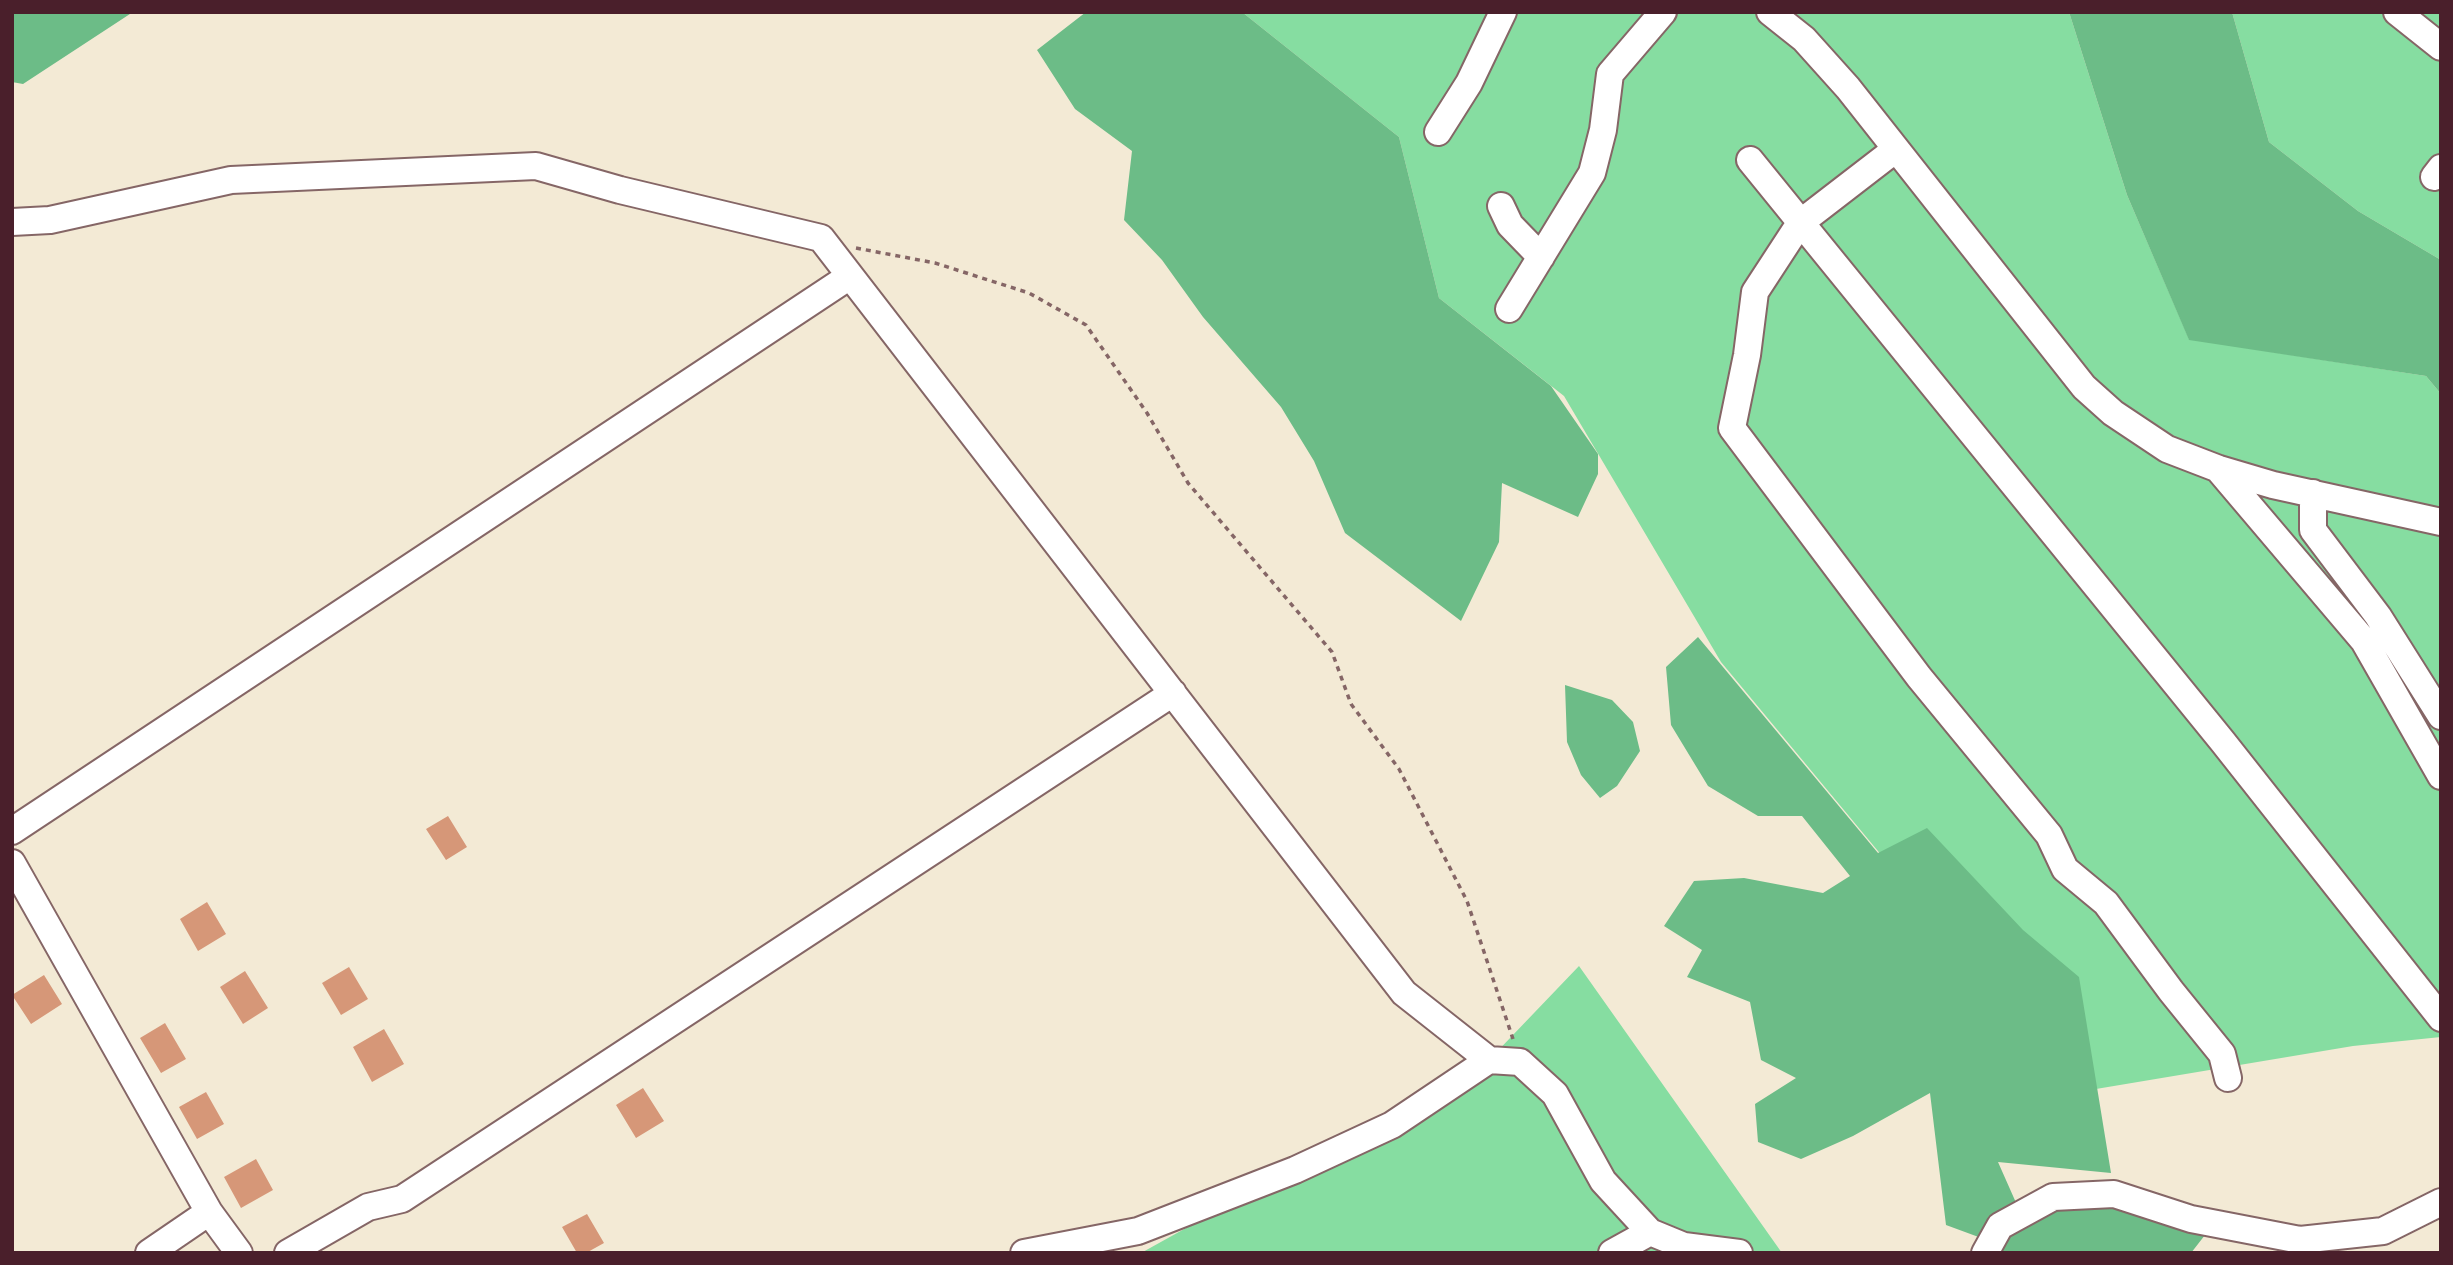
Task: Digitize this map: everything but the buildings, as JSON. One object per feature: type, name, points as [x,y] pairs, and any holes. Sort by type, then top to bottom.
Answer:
[{"type":"street","points":[[1438,132],[1469,83],[1503,12]]},
{"type":"street","points":[[1509,309],[1592,173],[1603,130],[1610,75],[1662,12]]},
{"type":"street","points":[[1770,12],[1822,58],[2084,387],[2113,414],[2159,444],[2186,458],[2219,469],[2441,522]]},
{"type":"street","points":[[2397,12],[2441,47]]},
{"type":"street","points":[[1896,149],[1800,223],[1755,292],[1747,355],[1732,428],[1919,677],[2049,835],[2065,869],[2106,903],[2222,1054],[2228,1078]]},
{"type":"street","points":[[1750,160],[2232,752],[2441,1018]]},
{"type":"street","points":[[12,222],[50,220],[231,180],[536,166],[620,190],[821,238],[1404,993],[1489,1060],[1520,1062],[1555,1094],[1603,1181],[1650,1232],[1685,1246],[1739,1253]]},
{"type":"street","points":[[1501,206],[1510,225],[1541,257]]},
{"type":"street","points":[[12,831],[850,276]]},
{"type":"street","points":[[2219,469],[2306,571],[2375,635],[2441,716]]},
{"type":"street","points":[[2313,493],[2314,530],[2330,552],[2375,635],[2441,776]]},
{"type":"street","points":[[2306,571],[2330,552]]},
{"type":"street","points":[[288,1253],[368,1207],[402,1199],[1173,693]]},
{"type":"street","points":[[12,863],[209,1212],[239,1253]]},
{"type":"street","points":[[1024,1253],[1138,1231],[1296,1170],[1392,1125],[1489,1060]]},
{"type":"street","points":[[1985,1253],[2000,1226],[2053,1197],[2115,1194],[2191,1219],[2300,1240],[2383,1231],[2441,1202]]},
{"type":"street","points":[[149,1253],[209,1212]]},
{"type":"street","points":[[1612,1253],[1650,1232]]},
{"type":"path","points":[[821,238],[935,263],[1029,293],[1086,325],[1147,413],[1188,483],[1332,652],[1351,704],[1399,769],[1467,901],[1520,1062]]},
{"type":"green space","points":[[12,12],[133,12],[23,84],[12,82]]},
{"type":"green space","points":[[1086,12],[1242,12],[1399,137],[1439,298],[1551,386],[1598,454],[1598,474],[1578,517],[1502,483],[1499,542],[1461,621],[1345,533],[1314,461],[1281,407],[1203,317],[1162,260],[1124,220],[1132,151],[1075,109],[1037,50]]},
{"type":"green space","points":[[1242,12],[2069,12],[2127,195],[2189,339],[2426,376],[2441,394],[2441,1037],[2353,1046],[2078,1092],[1721,662],[1564,396],[1439,298],[1399,137]]},
{"type":"green space","points":[[2069,12],[2232,12],[2269,142],[2358,211],[2441,260],[2441,394],[2426,376],[2189,340],[2127,195]]},
{"type":"green space","points":[[2232,12],[2441,12],[2441,260],[2358,211],[2269,142]]},
{"type":"green space","points":[[1698,637],[1878,853],[1927,828],[2023,930],[2079,977],[2111,1173],[1998,1162],[2021,1214],[2087,1206],[2135,1211],[2205,1235],[2191,1253],[1990,1253],[1984,1239],[1946,1225],[1930,1093],[1853,1136],[1801,1159],[1758,1142],[1755,1104],[1796,1078],[1761,1060],[1750,1002],[1687,977],[1702,950],[1664,926],[1694,881],[1744,878],[1823,893],[1850,876],[1802,816],[1758,816],[1708,786],[1671,725],[1666,667]]},
{"type":"green space","points":[[1565,685],[1612,700],[1633,722],[1640,751],[1617,786],[1600,798],[1581,775],[1567,742]]},
{"type":"green space","points":[[1579,966],[1782,1253],[1141,1253],[1489,1060]]}]
